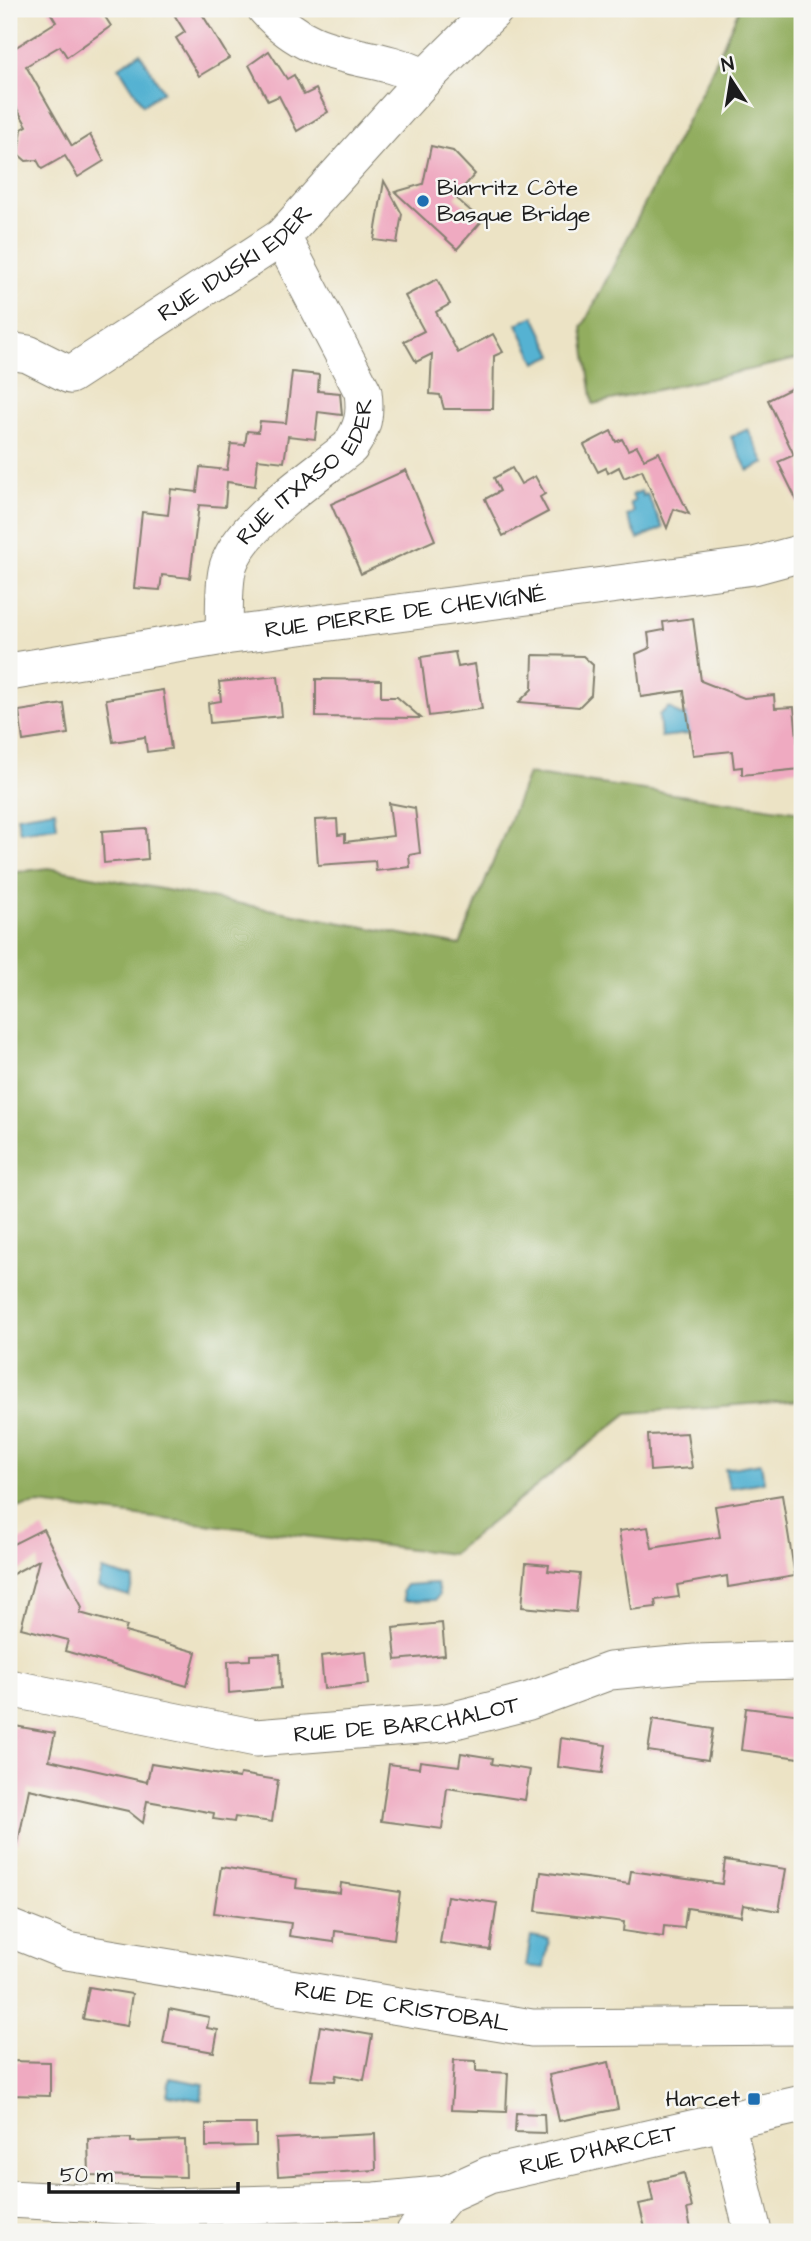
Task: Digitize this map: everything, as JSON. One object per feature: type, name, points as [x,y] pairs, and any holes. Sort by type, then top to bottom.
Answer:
[{"type":"street","points":[[266,9],[286,31],[327,52],[405,68],[425,78]]},
{"type":"street","name":"RUE IDUSKI EDER","points":[[9,351],[28,354],[71,375],[282,237],[425,78],[495,9]]},
{"type":"street","name":"RUE ITXASO EDER","points":[[224,636],[227,570],[237,547],[251,528],[350,447],[361,430],[366,413],[362,392],[282,237]]},
{"type":"street","name":"RUE PIERRE DE CHEVIGNÉ","points":[[9,672],[224,636],[754,566],[802,552]]},
{"type":"street","name":"RUE DE BARCHALOT","points":[[9,1688],[256,1738],[443,1723],[529,1701],[610,1671],[695,1663],[802,1660]]},
{"type":"street","name":"RUE DE CRISTOBAL","points":[[9,1928],[67,1951],[533,2028],[802,2026]]},
{"type":"street","name":"RUE D'HARCET","points":[[415,2232],[447,2194],[489,2175],[802,2104]]},
{"type":"street","points":[[726,2122],[753,2232]]},
{"type":"street","points":[[9,2199],[162,2207],[376,2201],[447,2194]]},
{"type":"green space","points":[[739,9],[802,9],[802,358],[593,404],[582,328],[709,77]]},
{"type":"green space","points":[[528,774],[802,812],[802,1400],[628,1413],[452,1554],[39,1504],[9,1509],[9,873],[49,868],[460,945]]},
{"type":"water","points":[[140,53],[163,91],[143,105],[119,67]]},
{"type":"water","points":[[534,316],[553,355],[536,363],[517,324]]},
{"type":"water","points":[[748,429],[765,463],[748,471],[731,437]]},
{"type":"water","points":[[641,491],[643,496],[647,494],[663,528],[638,539],[627,516],[634,512],[630,503],[635,501],[632,495]]},
{"type":"water","points":[[669,707],[680,715],[705,712],[707,732],[661,737],[659,715]]},
{"type":"water","points":[[55,810],[57,827],[20,832],[17,816]]},
{"type":"water","points":[[761,1463],[764,1482],[729,1488],[725,1469]]},
{"type":"water","points":[[102,1570],[134,1579],[129,1596],[98,1587]]},
{"type":"water","points":[[434,1583],[439,1595],[435,1600],[404,1601],[402,1591],[406,1585]]},
{"type":"water","points":[[531,1936],[549,1939],[544,1968],[526,1966]]},
{"type":"water","points":[[170,2078],[204,2084],[201,2100],[167,2095]]},
{"type":"building","points":[[48,9],[100,9],[111,26],[67,57],[60,46],[26,66],[72,146],[90,135],[104,161],[78,177],[65,156],[42,169],[37,160],[26,161],[18,154],[22,129],[27,126],[9,95],[9,35],[16,47],[56,22]]},
{"type":"building","points":[[186,9],[199,9],[229,58],[199,76],[176,38],[185,32],[175,16]]},
{"type":"building","points":[[269,51],[287,79],[294,75],[304,95],[316,89],[328,112],[297,131],[279,96],[268,101],[249,65]]},
{"type":"building","name":"Biarritz Côte Basque Bridge","points":[[431,146],[453,151],[475,174],[455,197],[482,221],[457,249],[395,192],[423,184]]},
{"type":"building","points":[[384,181],[402,214],[397,243],[374,240]]},
{"type":"building","points":[[437,279],[450,304],[436,312],[458,353],[493,334],[503,352],[494,356],[493,409],[444,409],[440,395],[430,394],[432,354],[416,362],[404,341],[424,331],[405,296]]},
{"type":"building","points":[[292,372],[319,375],[318,391],[340,393],[342,415],[318,412],[315,439],[288,436],[284,462],[258,459],[255,486],[227,482],[225,507],[199,505],[190,578],[162,575],[160,590],[134,588],[142,512],[168,515],[171,489],[197,492],[200,467],[227,470],[231,444],[245,445],[247,431],[258,432],[260,421],[286,423]]},
{"type":"building","points":[[802,383],[802,511],[778,462],[794,455],[768,400]]},
{"type":"building","points":[[611,431],[616,442],[622,439],[628,450],[637,446],[644,459],[659,452],[689,514],[674,509],[667,528],[642,470],[624,478],[619,467],[608,473],[606,468],[598,472],[584,445]]},
{"type":"building","points":[[512,468],[521,484],[535,476],[545,494],[540,497],[548,512],[503,536],[485,499],[500,491],[494,478]]},
{"type":"building","points":[[406,470],[435,540],[361,574],[331,504]]},
{"type":"building","points":[[693,618],[701,681],[744,698],[774,695],[775,708],[794,707],[800,769],[742,775],[742,767],[734,768],[732,751],[693,755],[684,691],[641,697],[636,654],[650,648],[648,633],[664,630],[663,622]]},
{"type":"building","points":[[455,652],[458,667],[475,664],[482,709],[429,716],[421,657]]},
{"type":"building","points":[[533,655],[583,656],[593,665],[591,695],[579,707],[519,702],[532,689]]},
{"type":"building","points":[[278,676],[282,716],[210,723],[208,703],[221,701],[219,682]]},
{"type":"building","points":[[316,679],[381,680],[381,697],[397,697],[421,718],[316,717]]},
{"type":"building","points":[[163,690],[171,749],[147,752],[145,737],[113,742],[106,699]]},
{"type":"building","points":[[64,704],[68,734],[23,741],[19,711]]},
{"type":"building","points":[[389,803],[415,808],[420,853],[409,855],[410,867],[376,871],[375,861],[318,865],[315,820],[337,819],[338,835],[345,834],[345,842],[393,836]]},
{"type":"building","points":[[146,828],[148,859],[104,863],[102,831]]},
{"type":"building","points":[[687,1433],[692,1468],[650,1471],[648,1435]]},
{"type":"building","points":[[782,1495],[795,1576],[728,1587],[727,1576],[677,1585],[679,1597],[655,1600],[656,1607],[631,1610],[619,1531],[648,1527],[652,1548],[720,1537],[715,1506]]},
{"type":"building","points":[[43,1529],[82,1607],[80,1613],[127,1626],[125,1632],[196,1652],[187,1686],[65,1651],[68,1640],[21,1628],[39,1560],[9,1576],[9,1546]]},
{"type":"building","points":[[526,1563],[549,1565],[548,1571],[580,1574],[576,1612],[522,1607]]},
{"type":"building","points":[[442,1623],[445,1655],[396,1660],[393,1628]]},
{"type":"building","points":[[366,1651],[369,1684],[324,1689],[321,1656]]},
{"type":"building","points":[[280,1654],[281,1688],[229,1693],[228,1661],[250,1660],[250,1655]]},
{"type":"building","points":[[746,1708],[802,1715],[799,1758],[741,1750]]},
{"type":"building","points":[[653,1719],[713,1729],[708,1760],[648,1751]]},
{"type":"building","points":[[9,1725],[55,1733],[49,1760],[147,1782],[151,1764],[239,1778],[240,1774],[278,1780],[272,1822],[235,1817],[234,1822],[213,1819],[214,1813],[147,1801],[143,1823],[128,1811],[29,1789],[18,1843],[9,1842]]},
{"type":"building","points":[[561,1738],[606,1745],[602,1773],[558,1767]]},
{"type":"building","points":[[461,1753],[493,1758],[492,1764],[530,1770],[525,1800],[447,1788],[442,1829],[381,1821],[389,1764],[419,1768],[420,1761],[459,1766]]},
{"type":"building","points":[[725,1860],[786,1869],[779,1911],[743,1905],[741,1916],[687,1908],[684,1928],[664,1926],[663,1937],[623,1931],[624,1922],[536,1911],[541,1872],[629,1884],[631,1871],[722,1884]]},
{"type":"building","points":[[221,1867],[297,1879],[296,1888],[340,1893],[341,1883],[400,1892],[394,1939],[335,1931],[334,1942],[289,1936],[291,1923],[214,1913]]},
{"type":"building","points":[[447,1896],[497,1903],[490,1950],[440,1943]]},
{"type":"building","points":[[89,1987],[132,1994],[127,2026],[83,2019]]},
{"type":"building","points":[[169,2009],[209,2017],[207,2028],[218,2030],[214,2052],[163,2043]]},
{"type":"building","points":[[320,2026],[372,2035],[364,2080],[336,2075],[335,2081],[311,2080]]},
{"type":"building","points":[[454,2060],[476,2061],[476,2071],[508,2073],[506,2112],[451,2110]]},
{"type":"building","points":[[9,2061],[50,2062],[50,2096],[9,2095]]},
{"type":"building","points":[[609,2062],[618,2109],[559,2121],[549,2075]]},
{"type":"building","points":[[516,2113],[544,2114],[545,2133],[515,2132]]},
{"type":"building","points":[[206,2124],[256,2124],[256,2146],[206,2147]]},
{"type":"building","points":[[375,2134],[376,2170],[278,2176],[276,2139]]},
{"type":"building","points":[[131,2138],[131,2142],[185,2140],[186,2177],[89,2175],[88,2139]]},
{"type":"building","points":[[684,2173],[692,2208],[687,2209],[691,2229],[646,2232],[639,2204],[653,2201],[649,2182]]},
{"type":"place","name":"Biarritz Côte Basque Bridge","points":[[423,201]]},
{"type":"place","name":"Harcet","points":[[754,2099]]}]
